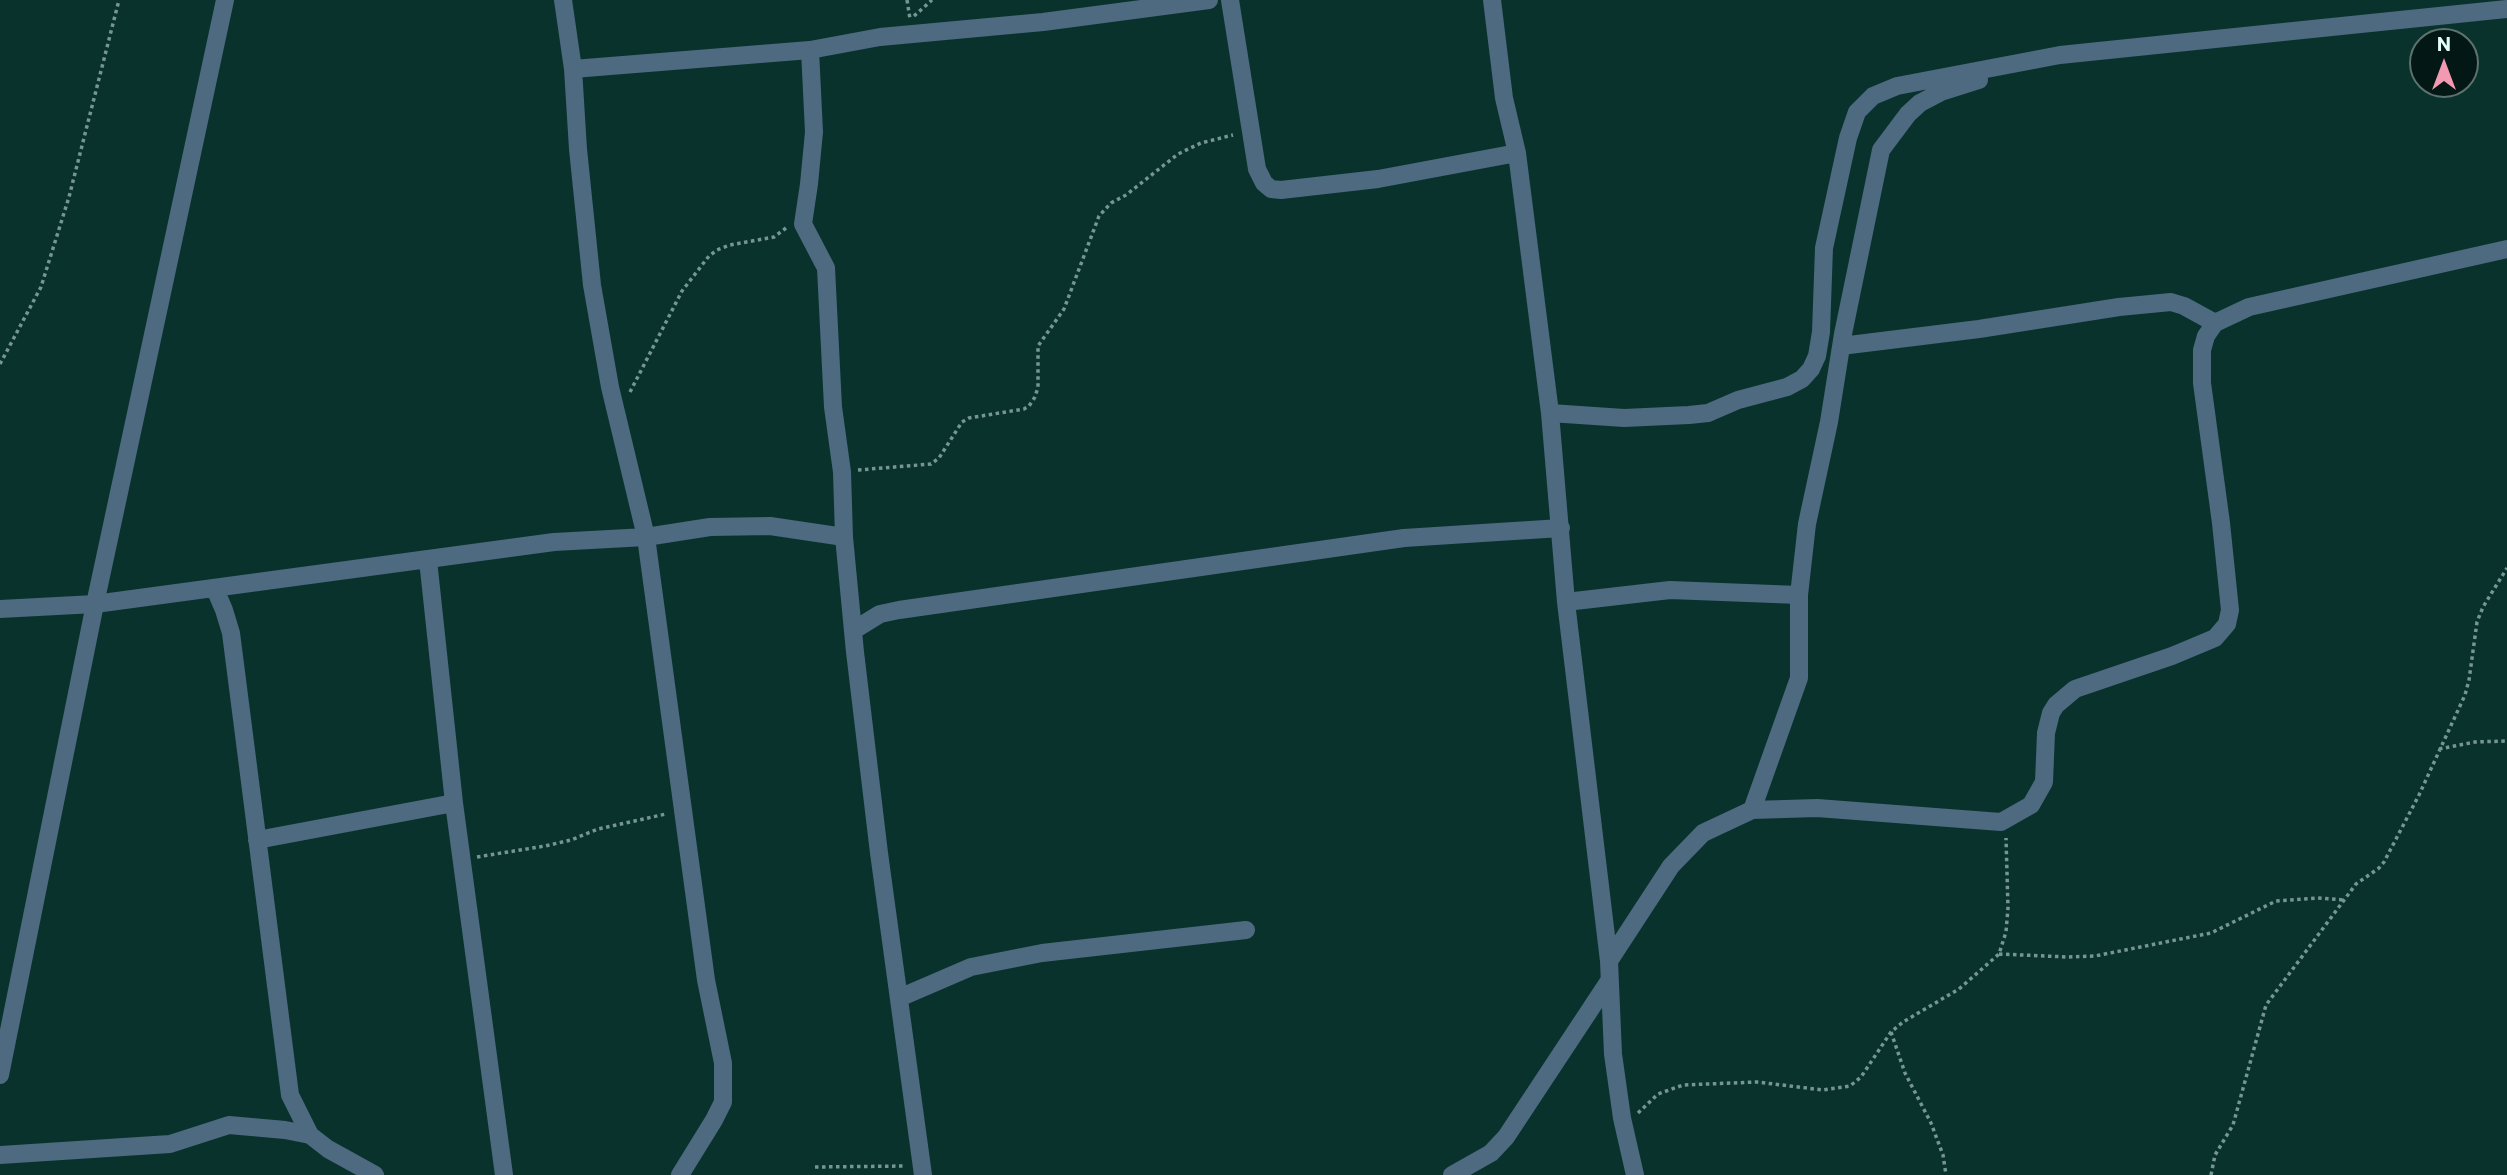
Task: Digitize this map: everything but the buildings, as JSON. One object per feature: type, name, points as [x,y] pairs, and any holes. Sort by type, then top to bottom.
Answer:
[{"type":"street","points":[[0,1075],[94,604],[225,0]]},
{"type":"street","points":[[563,0],[573,69],[592,285],[617,415],[646,537],[706,980],[723,1063],[723,1102],[680,1175]]},
{"type":"street","points":[[573,69],[810,50],[880,37],[1043,22],[1209,0]]},
{"type":"street","points":[[1230,0],[1257,169],[1270,189],[1378,179],[1517,153]]},
{"type":"street","points":[[1492,0],[1504,98],[1517,153],[1550,413],[1566,602],[1609,961],[1613,1054],[1634,1175]]},
{"type":"street","points":[[1550,413],[1624,418],[1689,415],[1708,412],[1738,400],[1787,387],[1802,379],[1817,356],[1821,332],[1824,248],[1848,138],[1857,112],[1873,96],[1897,86],[2060,55],[2507,9]]},
{"type":"street","points":[[810,50],[814,132],[804,229],[826,268],[833,407],[842,472],[844,537],[853,630],[879,853],[922,1170]]},
{"type":"street","points":[[1752,810],[1800,678],[1800,595],[1807,524],[1829,422],[1873,179],[1881,150],[1908,114],[1920,103],[1941,92],[2060,55]]},
{"type":"street","points":[[1609,961],[1671,866],[1703,833],[1752,810],[1817,808],[2001,822],[2031,805],[2044,782],[2046,733],[2056,705],[2075,689],[2172,656],[2215,638],[2227,624],[2230,610],[2221,523],[2202,383],[2202,350],[2206,336],[2215,323],[2249,307],[2507,249]]},
{"type":"street","points":[[1841,346],[2171,302],[2215,323]]},
{"type":"street","points":[[0,609],[94,604],[554,542],[646,537],[710,527],[770,526],[844,537]]},
{"type":"street","points":[[853,630],[880,614],[1404,538],[1561,528]]},
{"type":"street","points":[[428,560],[461,860],[504,1175]]},
{"type":"street","points":[[215,589],[230,633],[290,1096],[310,1135]]},
{"type":"street","points":[[1566,602],[1670,590],[1800,595]]},
{"type":"street","points":[[850,593],[880,614]]},
{"type":"street","points":[[257,840],[454,803]]},
{"type":"street","points":[[899,998],[971,967],[1042,953],[1246,930]]},
{"type":"street","points":[[1452,1175],[1491,1153],[1506,1137],[1609,981]]},
{"type":"street","points":[[0,1155],[170,1144],[229,1125],[285,1129],[310,1135],[328,1149],[375,1175]]},
{"type":"path","points":[[0,364],[41,287],[69,197],[119,0]]},
{"type":"path","points":[[907,0],[910,19]]},
{"type":"path","points":[[842,472],[931,464],[939,458],[962,422],[969,418],[1029,406],[1038,387],[1038,346],[1064,309],[1099,216],[1111,203],[1126,195],[1178,154],[1201,143],[1251,130]]},
{"type":"path","points":[[617,415],[682,291],[709,256],[730,245],[774,237],[786,229],[807,200]]},
{"type":"path","points":[[2211,1175],[2215,1154],[2233,1125],[2266,1005],[2356,884],[2384,862],[2419,795],[2469,680],[2477,622],[2507,568]]},
{"type":"path","points":[[2439,749],[2475,742],[2507,741]]},
{"type":"path","points":[[461,860],[545,846],[616,824],[682,811]]},
{"type":"path","points":[[1626,1136],[1639,1112],[1658,1094],[1683,1085],[1757,1082],[1823,1090],[1850,1086],[1861,1077],[1891,1032],[1959,989],[1999,954],[2006,932],[2008,908],[2005,854],[2008,818]]},
{"type":"path","points":[[1999,954],[2095,956],[2211,933],[2277,901],[2308,898],[2345,900]]},
{"type":"path","points":[[1891,1032],[1905,1073],[1943,1154],[1946,1175]]},
{"type":"path","points":[[815,1167],[922,1170]]}]
